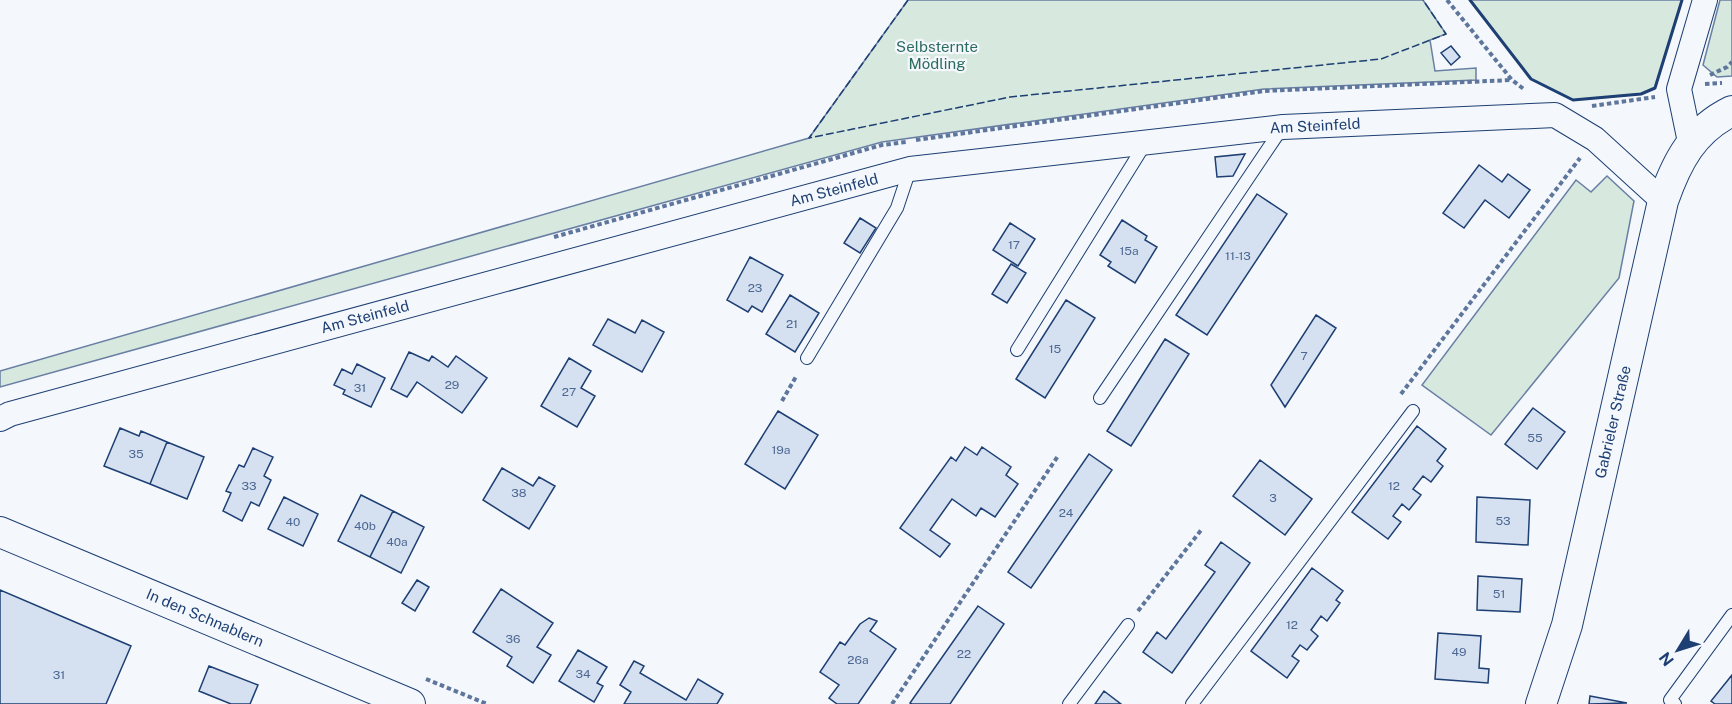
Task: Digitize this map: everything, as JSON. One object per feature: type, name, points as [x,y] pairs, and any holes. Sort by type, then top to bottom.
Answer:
[{"type":"street","points":[[1690,142],[1678,89],[1705,0]]},
{"type":"street","name":"Gabrieler Straße","points":[[1541,704],[1567,625],[1663,201],[1675,166],[1690,142],[1715,119],[1732,111]]},
{"type":"street","name":"Am Steinfeld","points":[[0,419],[21,411],[910,169],[1283,127],[1555,115]]},
{"type":"street","points":[[1555,115],[1595,139],[1663,201]]},
{"type":"street","name":"In den Schnablern","points":[[0,532],[410,704]]},
{"type":"lane","points":[[1100,398],[1283,127]]},
{"type":"lane","points":[[1017,350],[1146,142]]},
{"type":"lane","points":[[807,358],[897,208],[910,169]]},
{"type":"lane","points":[[1192,704],[1413,411]]},
{"type":"lane","points":[[1675,704],[1670,700],[1732,615]]},
{"type":"lane","points":[[1069,704],[1128,624]]},
{"type":"path","points":[[1447,0],[1512,80],[1555,115],[1575,108],[1649,99],[1690,84],[1732,83]]},
{"type":"path","points":[[1395,402],[1595,139]]},
{"type":"path","points":[[782,401],[807,358]]},
{"type":"path","points":[[892,704],[1058,456]]},
{"type":"path","points":[[1128,624],[1202,529]]},
{"type":"green space","name":"Selbsternte Mödling","points":[[908,0],[1423,0],[1446,34],[1430,40],[1435,71],[1476,68],[1476,80],[1264,89],[882,142],[0,387],[0,371],[809,138]]},
{"type":"green space","points":[[1470,0],[1682,0],[1655,88],[1641,94],[1573,100],[1531,79]]},
{"type":"green space","points":[[1720,0],[1732,0],[1732,76],[1717,77],[1703,65]]},
{"type":"green space","points":[[1607,176],[1634,201],[1619,278],[1491,435],[1422,385],[1576,180],[1591,192]]},
{"type":"building","points":[[1451,46],[1460,57],[1451,65],[1441,53]]},
{"type":"building","points":[[1245,154],[1233,176],[1217,177],[1215,157]]},
{"type":"building","points":[[1479,165],[1502,182],[1508,174],[1530,190],[1509,218],[1485,200],[1464,228],[1443,213]]},
{"type":"building","points":[[1257,194],[1287,214],[1207,335],[1176,315]]},
{"type":"building","points":[[860,218],[876,228],[860,253],[844,243]]},
{"type":"building","points":[[1122,220],[1147,236],[1145,240],[1157,247],[1135,283],[1108,266],[1111,262],[1100,255]]},
{"type":"building","points":[[1010,223],[1035,239],[1018,266],[993,250]]},
{"type":"building","points":[[750,257],[783,275],[762,312],[752,306],[748,312],[727,300]]},
{"type":"building","points":[[1011,264],[1026,273],[1007,303],[992,294]]},
{"type":"building","points":[[790,295],[819,313],[795,352],[766,334]]},
{"type":"building","points":[[1066,300],[1095,318],[1045,398],[1016,379]]},
{"type":"building","points":[[1316,315],[1336,328],[1285,407],[1271,385]]},
{"type":"building","points":[[608,319],[635,333],[642,320],[664,332],[642,372],[593,345]]},
{"type":"building","points":[[1165,339],[1189,354],[1131,446],[1107,431]]},
{"type":"building","points":[[409,352],[429,361],[432,356],[448,367],[456,356],[487,378],[462,413],[417,382],[407,397],[391,389]]},
{"type":"building","points":[[569,358],[591,371],[581,388],[595,396],[577,427],[541,406]]},
{"type":"building","points":[[357,364],[385,378],[371,407],[343,394],[345,390],[334,385],[342,369],[352,374]]},
{"type":"building","points":[[1533,408],[1565,432],[1537,469],[1505,444]]},
{"type":"building","points":[[778,411],[818,435],[785,489],[745,464]]},
{"type":"building","points":[[1417,426],[1446,449],[1437,461],[1443,466],[1431,482],[1423,476],[1413,489],[1421,495],[1409,510],[1402,504],[1393,516],[1401,522],[1388,539],[1352,512]]},
{"type":"building","points":[[120,428],[139,436],[141,431],[167,442],[150,484],[104,466]]},
{"type":"building","points":[[167,442],[204,457],[187,499],[150,484]]},
{"type":"building","points":[[965,447],[977,455],[982,447],[1011,467],[1006,475],[1018,484],[995,517],[981,508],[976,516],[952,499],[930,530],[950,544],[940,557],[900,528],[951,457],[956,461]]},
{"type":"building","points":[[253,448],[273,457],[264,476],[271,480],[259,506],[251,502],[242,521],[223,511],[231,493],[226,491],[239,465],[244,467]]},
{"type":"building","points":[[1089,454],[1112,470],[1031,588],[1008,572]]},
{"type":"building","points":[[1260,460],[1312,499],[1285,535],[1233,496]]},
{"type":"building","points":[[502,468],[533,486],[539,477],[555,486],[529,529],[483,500]]},
{"type":"building","points":[[361,495],[393,511],[370,557],[338,541]]},
{"type":"building","points":[[284,497],[318,514],[303,546],[268,529]]},
{"type":"building","points":[[1477,497],[1530,500],[1528,545],[1476,542]]},
{"type":"building","points":[[393,511],[424,527],[401,573],[370,557]]},
{"type":"building","points":[[1221,542],[1250,563],[1172,673],[1143,652],[1157,632],[1166,639],[1215,572],[1205,565]]},
{"type":"building","points":[[1312,568],[1343,591],[1336,600],[1340,603],[1327,621],[1321,616],[1311,630],[1318,636],[1307,650],[1300,645],[1292,656],[1299,661],[1287,678],[1251,651]]},
{"type":"building","points":[[1478,576],[1522,579],[1520,612],[1477,610]]},
{"type":"building","points":[[417,580],[429,587],[415,611],[402,603]]},
{"type":"building","points":[[501,589],[553,623],[537,647],[551,655],[533,683],[507,666],[512,657],[473,632]]},
{"type":"building","points":[[0,590],[131,646],[106,704],[0,704]]},
{"type":"building","points":[[978,606],[1004,624],[950,704],[910,703]]},
{"type":"building","points":[[869,618],[877,621],[870,631],[896,649],[858,704],[837,704],[829,698],[839,685],[820,672],[840,642],[845,645],[860,624]]},
{"type":"building","points":[[1438,633],[1481,636],[1479,668],[1489,669],[1488,683],[1435,679]]},
{"type":"building","points":[[578,650],[607,667],[597,683],[603,686],[594,702],[559,681]]},
{"type":"building","points":[[634,661],[644,666],[640,673],[686,700],[698,679],[723,694],[717,704],[624,704],[631,692],[620,685]]},
{"type":"building","points":[[209,666],[258,685],[250,704],[231,704],[199,691]]},
{"type":"building","points":[[1732,675],[1732,704],[1715,704],[1711,701]]},
{"type":"building","points":[[1104,691],[1121,704],[1095,704]]},
{"type":"building","points":[[1590,696],[1627,703],[1589,704]]},
{"type":"fence","points":[[908,0],[809,138],[1010,97],[1381,59],[1446,34],[1423,0]]},
{"type":"wall","points":[[1470,0],[1531,79],[1573,100],[1641,94],[1655,88],[1682,0]]}]
